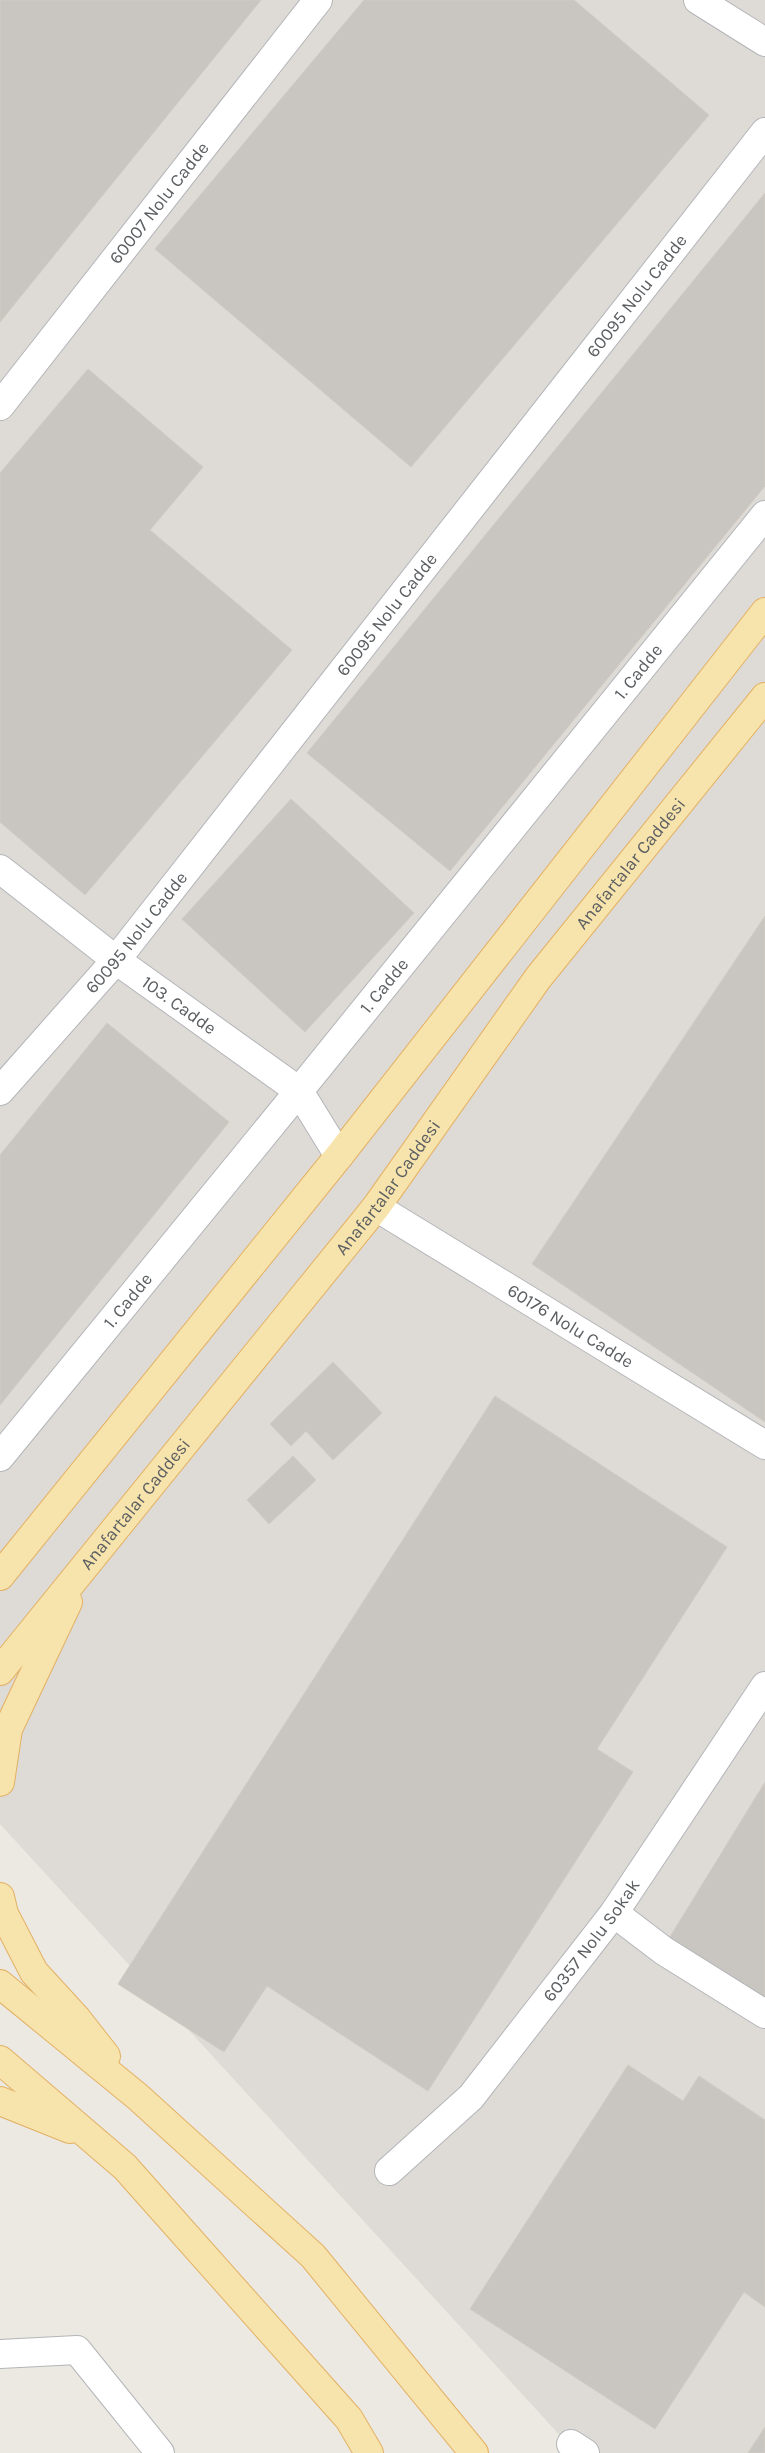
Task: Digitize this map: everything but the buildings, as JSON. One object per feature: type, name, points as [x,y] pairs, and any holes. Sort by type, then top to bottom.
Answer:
[{"type":"main road","points":[[0,1576],[339,1156],[765,612]]},
{"type":"main road","name":"Anafartalar Caddesi","points":[[0,1671],[88,1560],[376,1207],[538,978],[765,697]]},
{"type":"main road","points":[[0,1782],[8,1729],[88,1560]]},
{"type":"main road","points":[[0,1897],[4,1914],[34,1972],[77,2019],[138,2097]]},
{"type":"main road","points":[[0,1984],[138,2097],[313,2256],[474,2453]]},
{"type":"main road","points":[[0,2060],[125,2167],[349,2419],[369,2453]]},
{"type":"main road","points":[[0,2101],[92,2138]]},
{"type":"street","name":"60007 Nolu Cadde","points":[[0,406],[318,0]]},
{"type":"street","points":[[698,0],[765,42]]},
{"type":"street","name":"60095 Nolu Cadde","points":[[0,1091],[116,960],[765,132]]},
{"type":"street","name":"1. Cadde","points":[[0,1457],[765,515]]},
{"type":"street","name":"103. Cadde","points":[[0,869],[116,960],[299,1091],[339,1156]]},
{"type":"street","name":"60176 Nolu Cadde","points":[[376,1207],[765,1445]]},
{"type":"street","name":"60357 Nolu Sokak","points":[[389,2171],[471,2097],[614,1913],[765,1686]]},
{"type":"street","points":[[614,1913],[664,1952],[765,2014]]},
{"type":"street","points":[[0,2354],[77,2350],[160,2453]]},
{"type":"shaded area","points":[[0,0],[765,0],[765,2453],[576,2453],[0,1824]]}]
